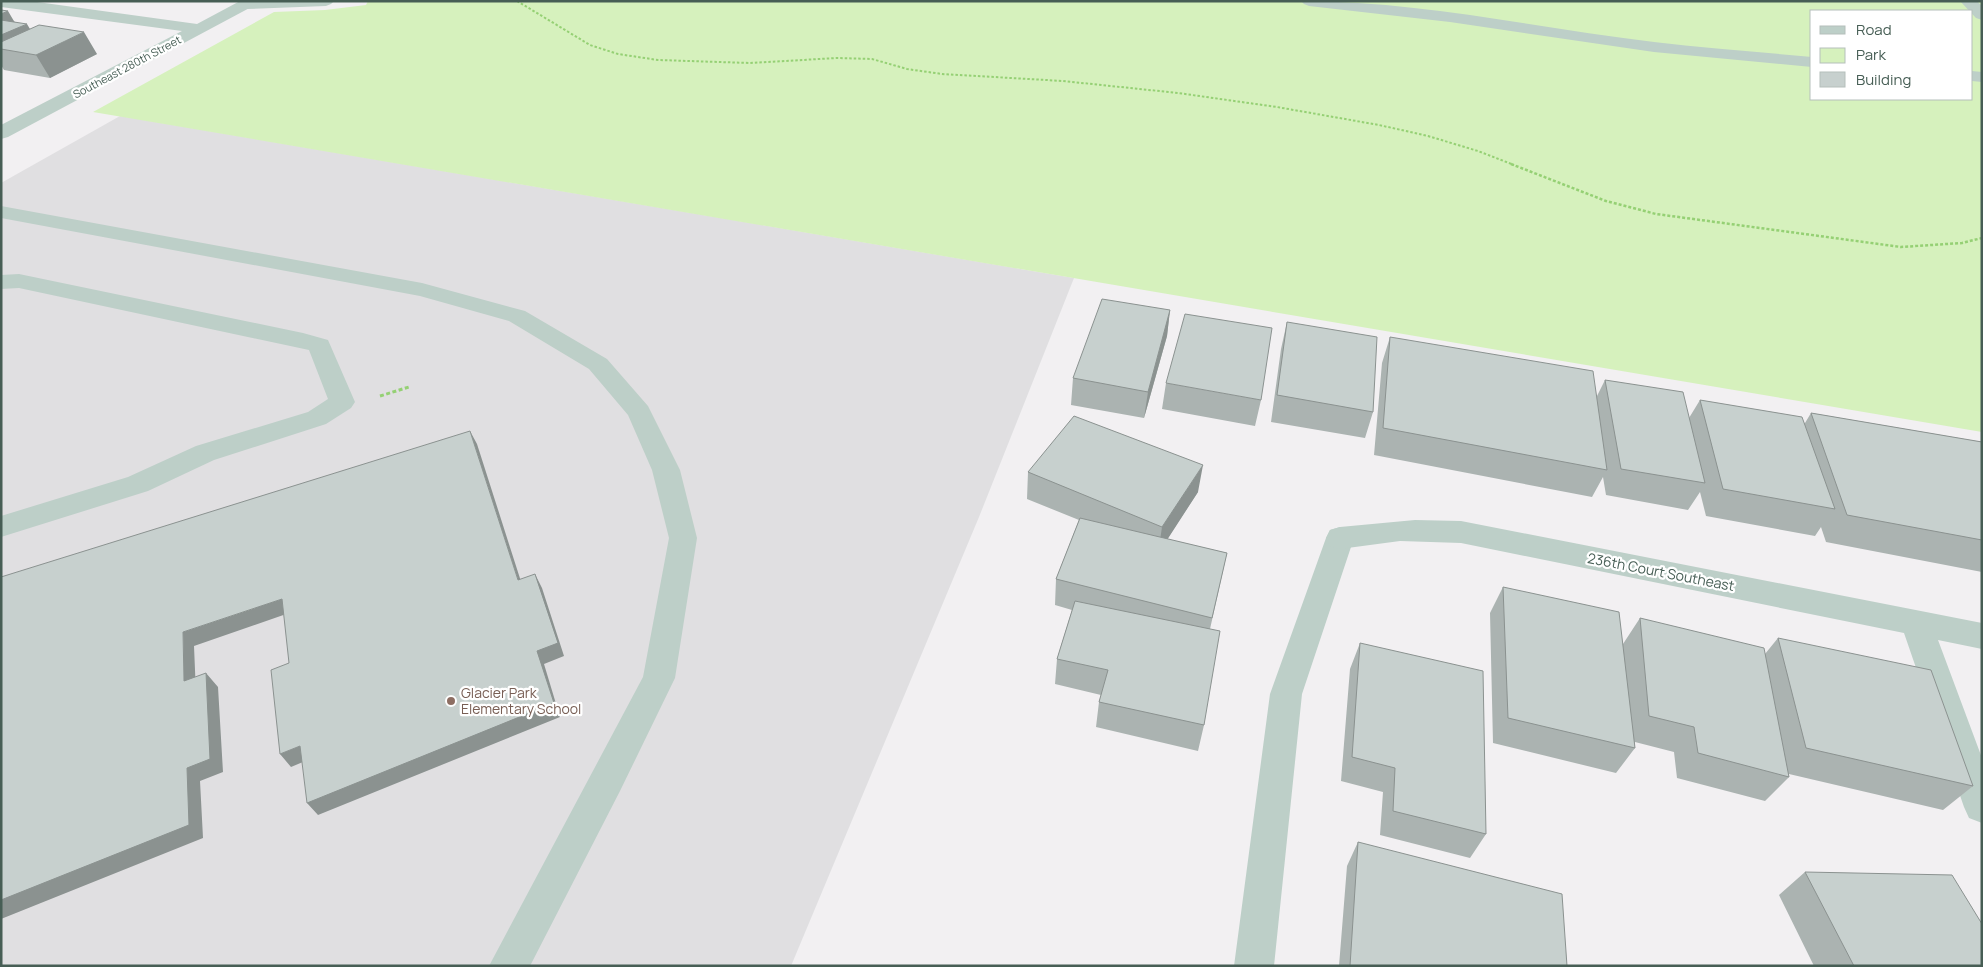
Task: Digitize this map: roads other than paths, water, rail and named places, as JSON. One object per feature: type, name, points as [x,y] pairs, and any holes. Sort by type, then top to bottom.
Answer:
[{"type":"street","points":[[250,3],[326,1]]},
{"type":"street","points":[[1309,1],[1336,2],[1450,17],[1654,48],[1810,62]]},
{"type":"street","points":[[1968,1],[1982,15]]},
{"type":"street","points":[[1,2],[200,29]]},
{"type":"street","name":"Southeast 280th Street","points":[[1,133],[250,3]]},
{"type":"street","points":[[1,212],[422,290],[517,316],[598,364],[639,412],[666,470],[683,538],[659,678],[608,780],[508,966]]},
{"type":"street","points":[[1,282],[19,281],[303,340],[319,345],[342,402],[317,418],[205,453],[138,484],[1,526]]},
{"type":"street","name":"236th Court Southeast","points":[[1254,966],[1286,694],[1340,538],[1387,530],[1426,529],[1461,532],[1982,636]]},
{"type":"street","points":[[1916,622],[1982,807]]},
{"type":"place","name":"Glacier Park Elementary School","points":[[451,701]]}]
